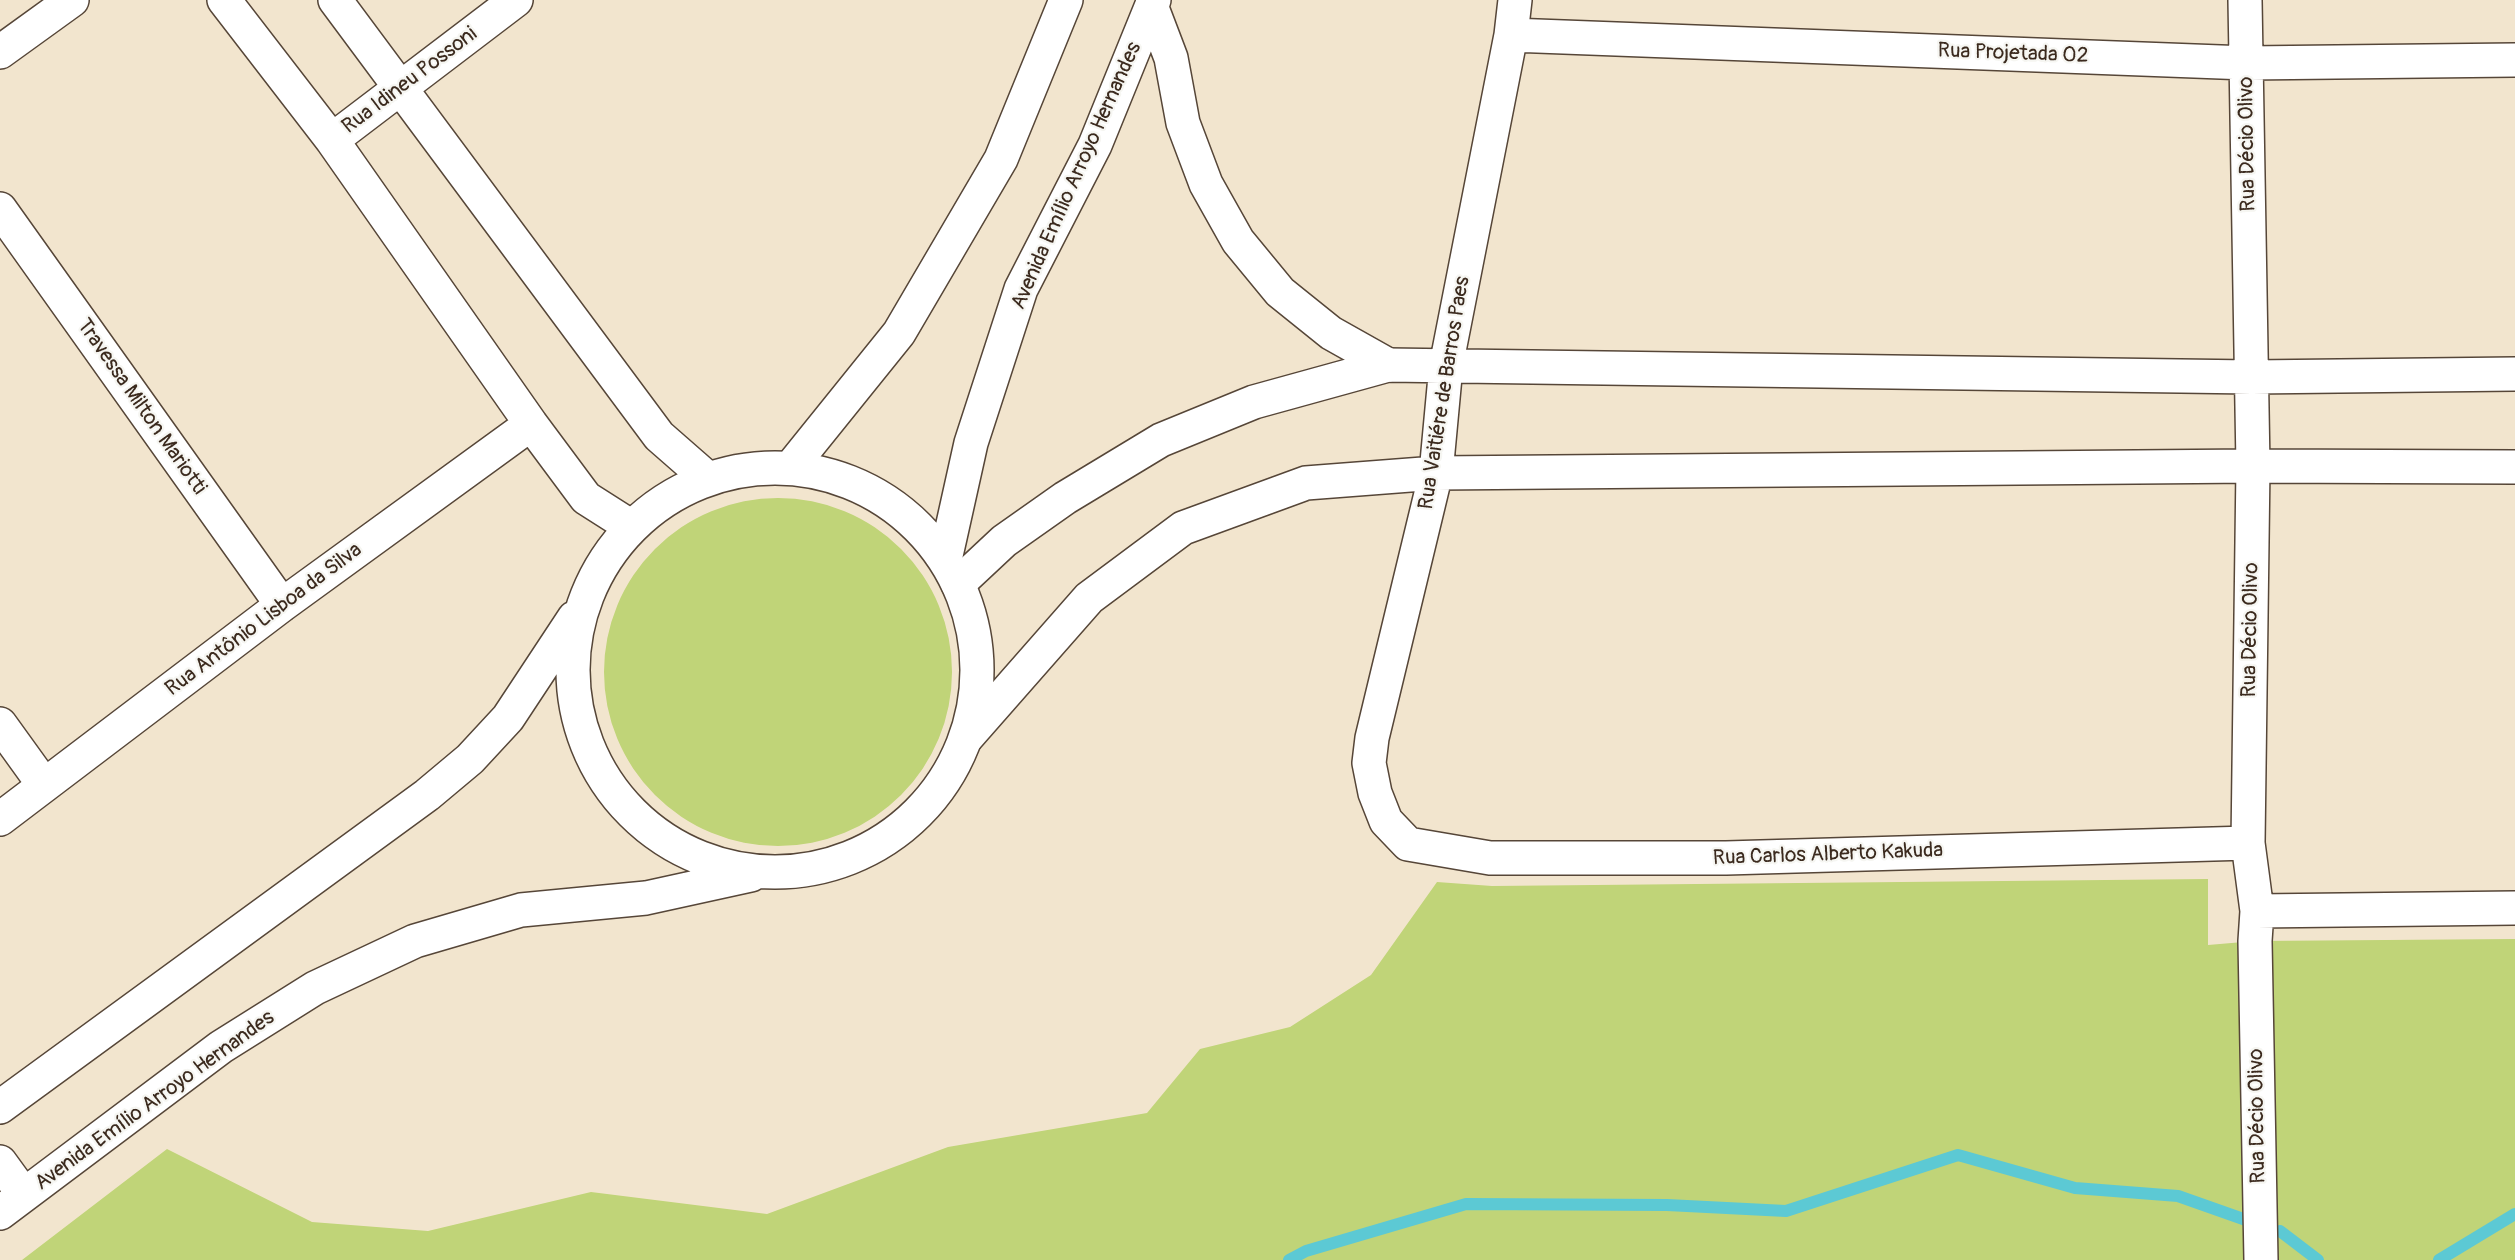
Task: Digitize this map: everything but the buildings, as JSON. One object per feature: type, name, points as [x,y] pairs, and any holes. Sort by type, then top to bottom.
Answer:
[{"type":"street","points":[[0,52],[72,0]]},
{"type":"street","points":[[224,0],[332,140],[531,424],[586,498],[630,526]]},
{"type":"street","points":[[334,0],[659,436],[707,478]]},
{"type":"street","name":"Rua Idineu Possoni","points":[[332,140],[516,0]]},
{"type":"street","points":[[791,467],[899,333],[1001,159],[1066,0]]},
{"type":"street","name":"Rua Vaitiére de Barros Paes","points":[[1408,844],[1386,821],[1375,793],[1369,763],[1372,738],[1436,473],[1446,366],[1511,35],[1515,0]]},
{"type":"street","name":"Rua Décio Olivo","points":[[2245,0],[2253,466],[2248,843],[2257,912],[2255,941],[2261,1260]]},
{"type":"street","points":[[1153,4],[1171,58],[1183,123],[1206,184],[1238,241],[1280,291],[1331,333],[1388,365]]},
{"type":"street","name":"Avenida Emílio Arroyo Hernandes","points":[[952,572],[971,443],[1022,289],[1095,145],[1153,4]]},
{"type":"street","name":"Rua Projetada 02","points":[[1511,35],[2247,63],[2515,60]]},
{"type":"street","name":"Travessa Milton Mariotti","points":[[0,209],[282,605]]},
{"type":"street","points":[[952,572],[1012,535],[1065,498],[1161,440],[1254,402],[1388,365],[2252,377],[2515,374]]},
{"type":"street","name":"Rua Antônio Lisboa da Silva","points":[[0,819],[282,605],[531,424]]},
{"type":"street","points":[[584,601],[573,653],[576,706],[592,757],[621,801],[661,837],[708,861],[760,873],[813,870],[863,853],[907,825],[942,785],[966,738],[1089,598],[1183,528],[1306,483],[1436,473],[2253,466],[2515,468]]},
{"type":"street","points":[[0,1107],[427,795],[470,759],[508,718],[540,673],[584,601],[603,561],[630,526],[666,497],[707,478],[749,468],[791,467],[836,477],[879,496],[916,524],[952,572],[974,634],[977,687],[966,738]]},
{"type":"street","points":[[0,724],[44,785]]},
{"type":"street","name":"Rua Carlos Alberto Kakuda","points":[[1408,844],[1490,858],[1726,858],[2248,843]]},
{"type":"street","name":"Avenida Emílio Arroyo Hernandes","points":[[12,1204],[221,1047],[315,988],[415,941],[521,910],[646,898],[760,873]]},
{"type":"street","points":[[2257,912],[2515,908]]},
{"type":"street","points":[[0,1162],[12,1204]]},
{"type":"green space","points":[[778,498],[812,502],[845,511],[875,527],[901,549],[923,575],[939,605],[948,638],[952,672],[948,706],[939,739],[923,769],[901,795],[875,817],[845,833],[812,842],[778,846],[744,842],[711,833],[681,817],[655,795],[633,769],[617,739],[608,706],[604,672],[608,638],[617,605],[633,575],[655,549],[681,527],[711,511],[744,502]]},
{"type":"green space","points":[[2208,879],[2208,945],[2255,941],[2515,939],[2515,1260],[22,1260],[167,1149],[312,1222],[428,1231],[591,1192],[767,1214],[948,1147],[1147,1113],[1200,1049],[1290,1027],[1371,975],[1437,882],[1492,886]]},
{"type":"waterway","points":[[1289,1260],[1306,1251],[1466,1204],[1667,1205],[1786,1211],[1958,1155],[2075,1188],[2178,1196],[2246,1220]]},
{"type":"waterway","points":[[2439,1260],[2515,1214]]},
{"type":"waterway","points":[[2280,1231],[2318,1260]]}]
